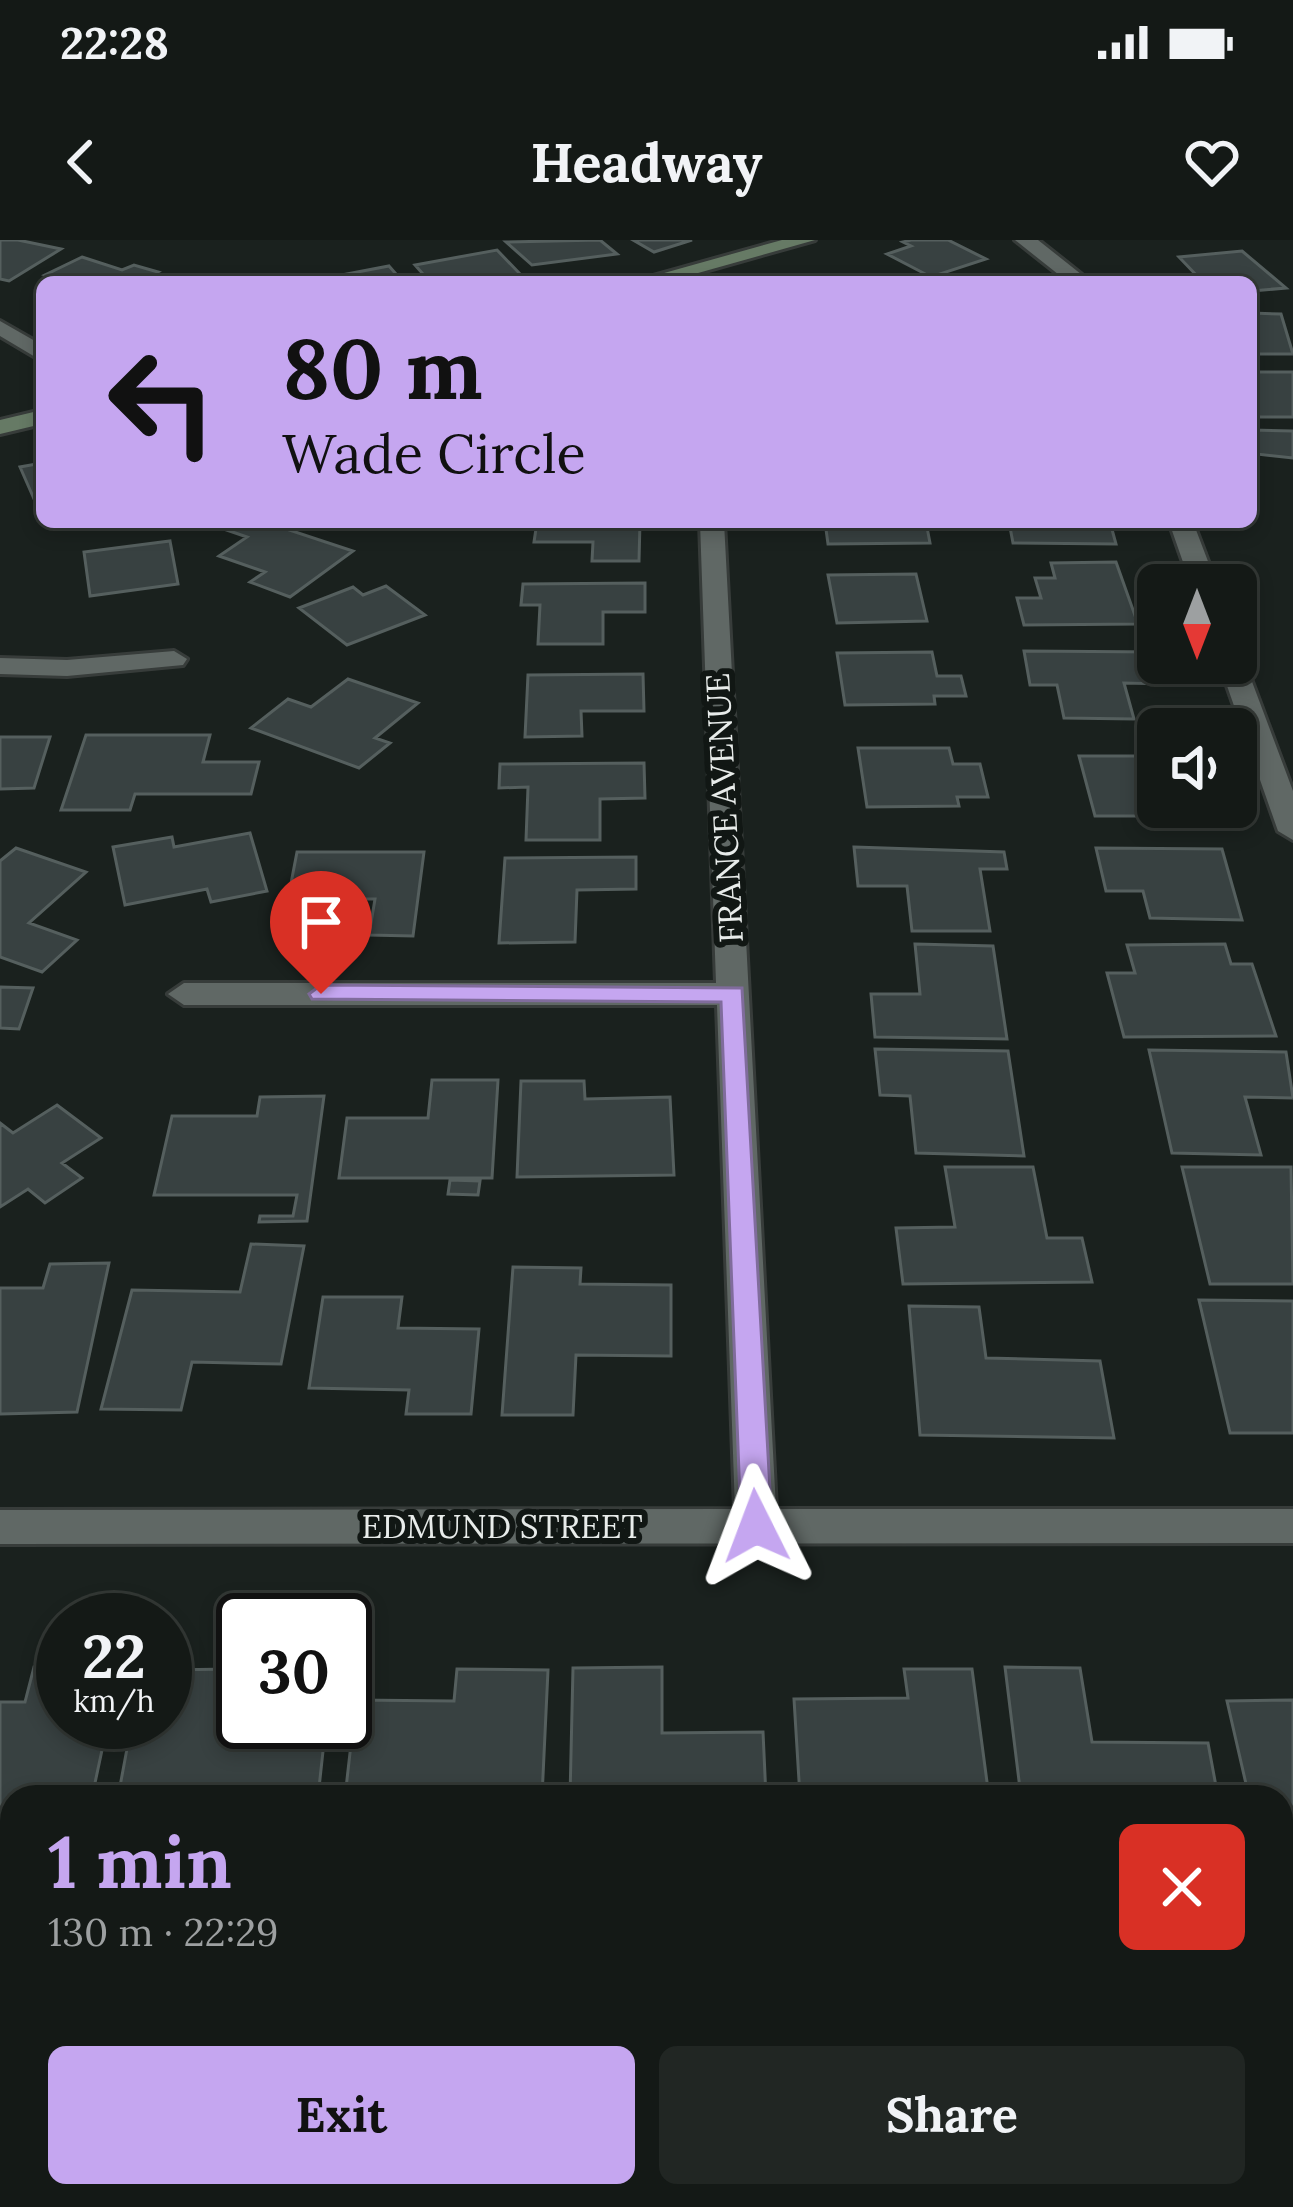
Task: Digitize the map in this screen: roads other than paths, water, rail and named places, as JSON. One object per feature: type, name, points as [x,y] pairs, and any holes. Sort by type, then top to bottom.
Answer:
[{"type":"street","points":[[669,276],[805,240]]},
{"type":"street","points":[[1025,240],[1073,276]]},
{"type":"street","points":[[0,327],[36,350]]},
{"type":"street","points":[[0,427],[36,418]]},
{"type":"street","name":"FRANCE AVENUE","points":[[712,528],[756,1526]]},
{"type":"street","points":[[1183,528],[1196,564]]},
{"type":"street","points":[[0,666],[67,668],[174,659]]},
{"type":"street","points":[[1240,684],[1293,831]]},
{"type":"street","points":[[184,994],[733,994]]},
{"type":"street","name":"EDMUND STREET","points":[[0,1527],[1293,1526]]}]
